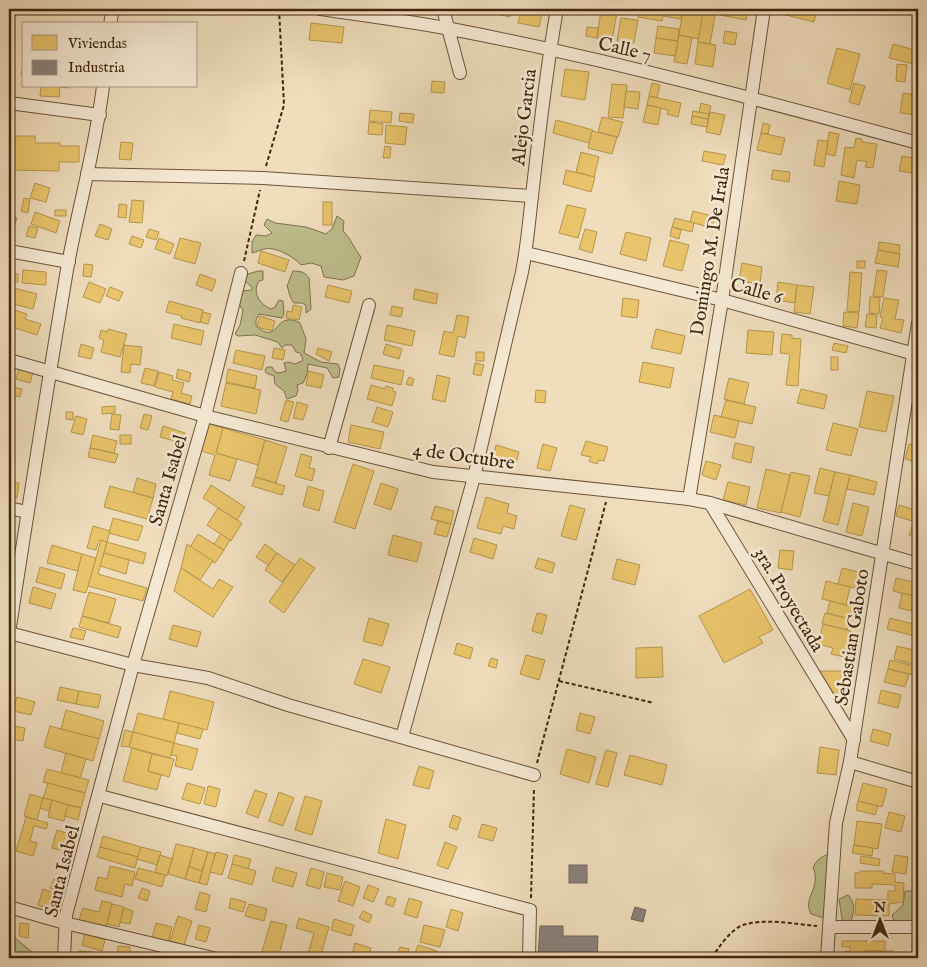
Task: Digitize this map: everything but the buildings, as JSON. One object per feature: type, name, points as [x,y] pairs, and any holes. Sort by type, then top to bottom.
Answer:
[{"type":"street","points":[[110,22],[113,9]]},
{"type":"street","name":"Calle 7","points":[[320,9],[449,28],[550,49],[751,97],[918,143]]},
{"type":"street","points":[[443,9],[460,73]]},
{"type":"street","name":"Alejo Garcia","points":[[402,737],[474,477],[526,253],[550,49],[557,9]]},
{"type":"street","name":"Domingo M. De Irala","points":[[689,499],[722,300],[764,9]]},
{"type":"street","points":[[103,88],[100,115],[69,262],[50,371],[9,633],[134,665],[208,678],[288,705],[534,775]]},
{"type":"street","points":[[9,103],[100,115]]},
{"type":"street","points":[[87,174],[263,178],[532,196]]},
{"type":"street","points":[[9,251],[69,262]]},
{"type":"street","name":"Calle 6","points":[[526,253],[722,300],[916,354]]},
{"type":"street","name":"Santa Isabel","points":[[64,958],[65,923],[134,665],[204,416],[241,273]]},
{"type":"street","points":[[329,448],[369,305]]},
{"type":"street","name":"Sebastian Gaboto","points":[[827,958],[836,823],[854,740],[916,354],[918,323]]},
{"type":"street","name":"4 de Octubre","points":[[9,360],[204,416],[433,472],[689,499],[710,503],[918,564]]},
{"type":"street","name":"3ra. Proyectada","points":[[710,503],[854,740]]},
{"type":"street","points":[[9,508],[27,512]]},
{"type":"street","points":[[850,762],[918,782]]},
{"type":"street","points":[[100,796],[530,910],[529,958]]},
{"type":"street","points":[[9,907],[65,923],[213,958]]},
{"type":"street","points":[[830,927],[918,927]]},
{"type":"path","points":[[241,273],[263,178],[284,105],[279,9]]},
{"type":"path","points":[[530,910],[534,775],[609,492]]},
{"type":"path","points":[[559,681],[654,703]]},
{"type":"path","points":[[712,958],[722,942],[742,925],[763,922],[830,927]]},
{"type":"green space","points":[[337,216],[344,221],[343,231],[361,257],[354,276],[343,280],[324,277],[321,266],[311,263],[301,265],[289,256],[273,249],[268,248],[252,253],[252,242],[256,235],[266,236],[272,233],[264,225],[267,219],[275,223],[306,227],[326,234],[332,229]]},
{"type":"green space","points":[[263,271],[263,280],[259,281],[256,289],[260,301],[271,309],[275,307],[279,300],[283,301],[284,314],[282,318],[259,314],[256,326],[269,332],[285,321],[291,320],[300,323],[306,339],[304,353],[321,362],[338,364],[340,369],[339,377],[333,378],[327,368],[308,364],[307,374],[303,383],[297,385],[296,396],[287,399],[284,391],[275,384],[274,376],[266,373],[265,370],[267,367],[272,367],[275,372],[286,371],[284,363],[295,364],[302,361],[300,353],[296,352],[292,345],[285,345],[282,348],[278,342],[255,335],[238,336],[235,334],[240,325],[243,310],[239,303],[240,296],[242,291],[252,290],[252,287],[245,281],[248,274]]},
{"type":"green space","points":[[293,271],[302,272],[309,278],[311,309],[306,313],[306,305],[294,303],[287,286]]},
{"type":"green space","points":[[832,854],[827,919],[811,914],[809,903],[815,881],[813,867],[821,858]]},
{"type":"green space","points":[[918,886],[918,924],[894,921],[892,915],[903,905],[905,891],[913,891]]},
{"type":"green space","points":[[848,895],[854,907],[851,922],[846,922],[842,919],[839,899]]},
{"type":"green space","points":[[15,938],[33,953],[50,955],[57,958],[9,958],[9,939]]}]
